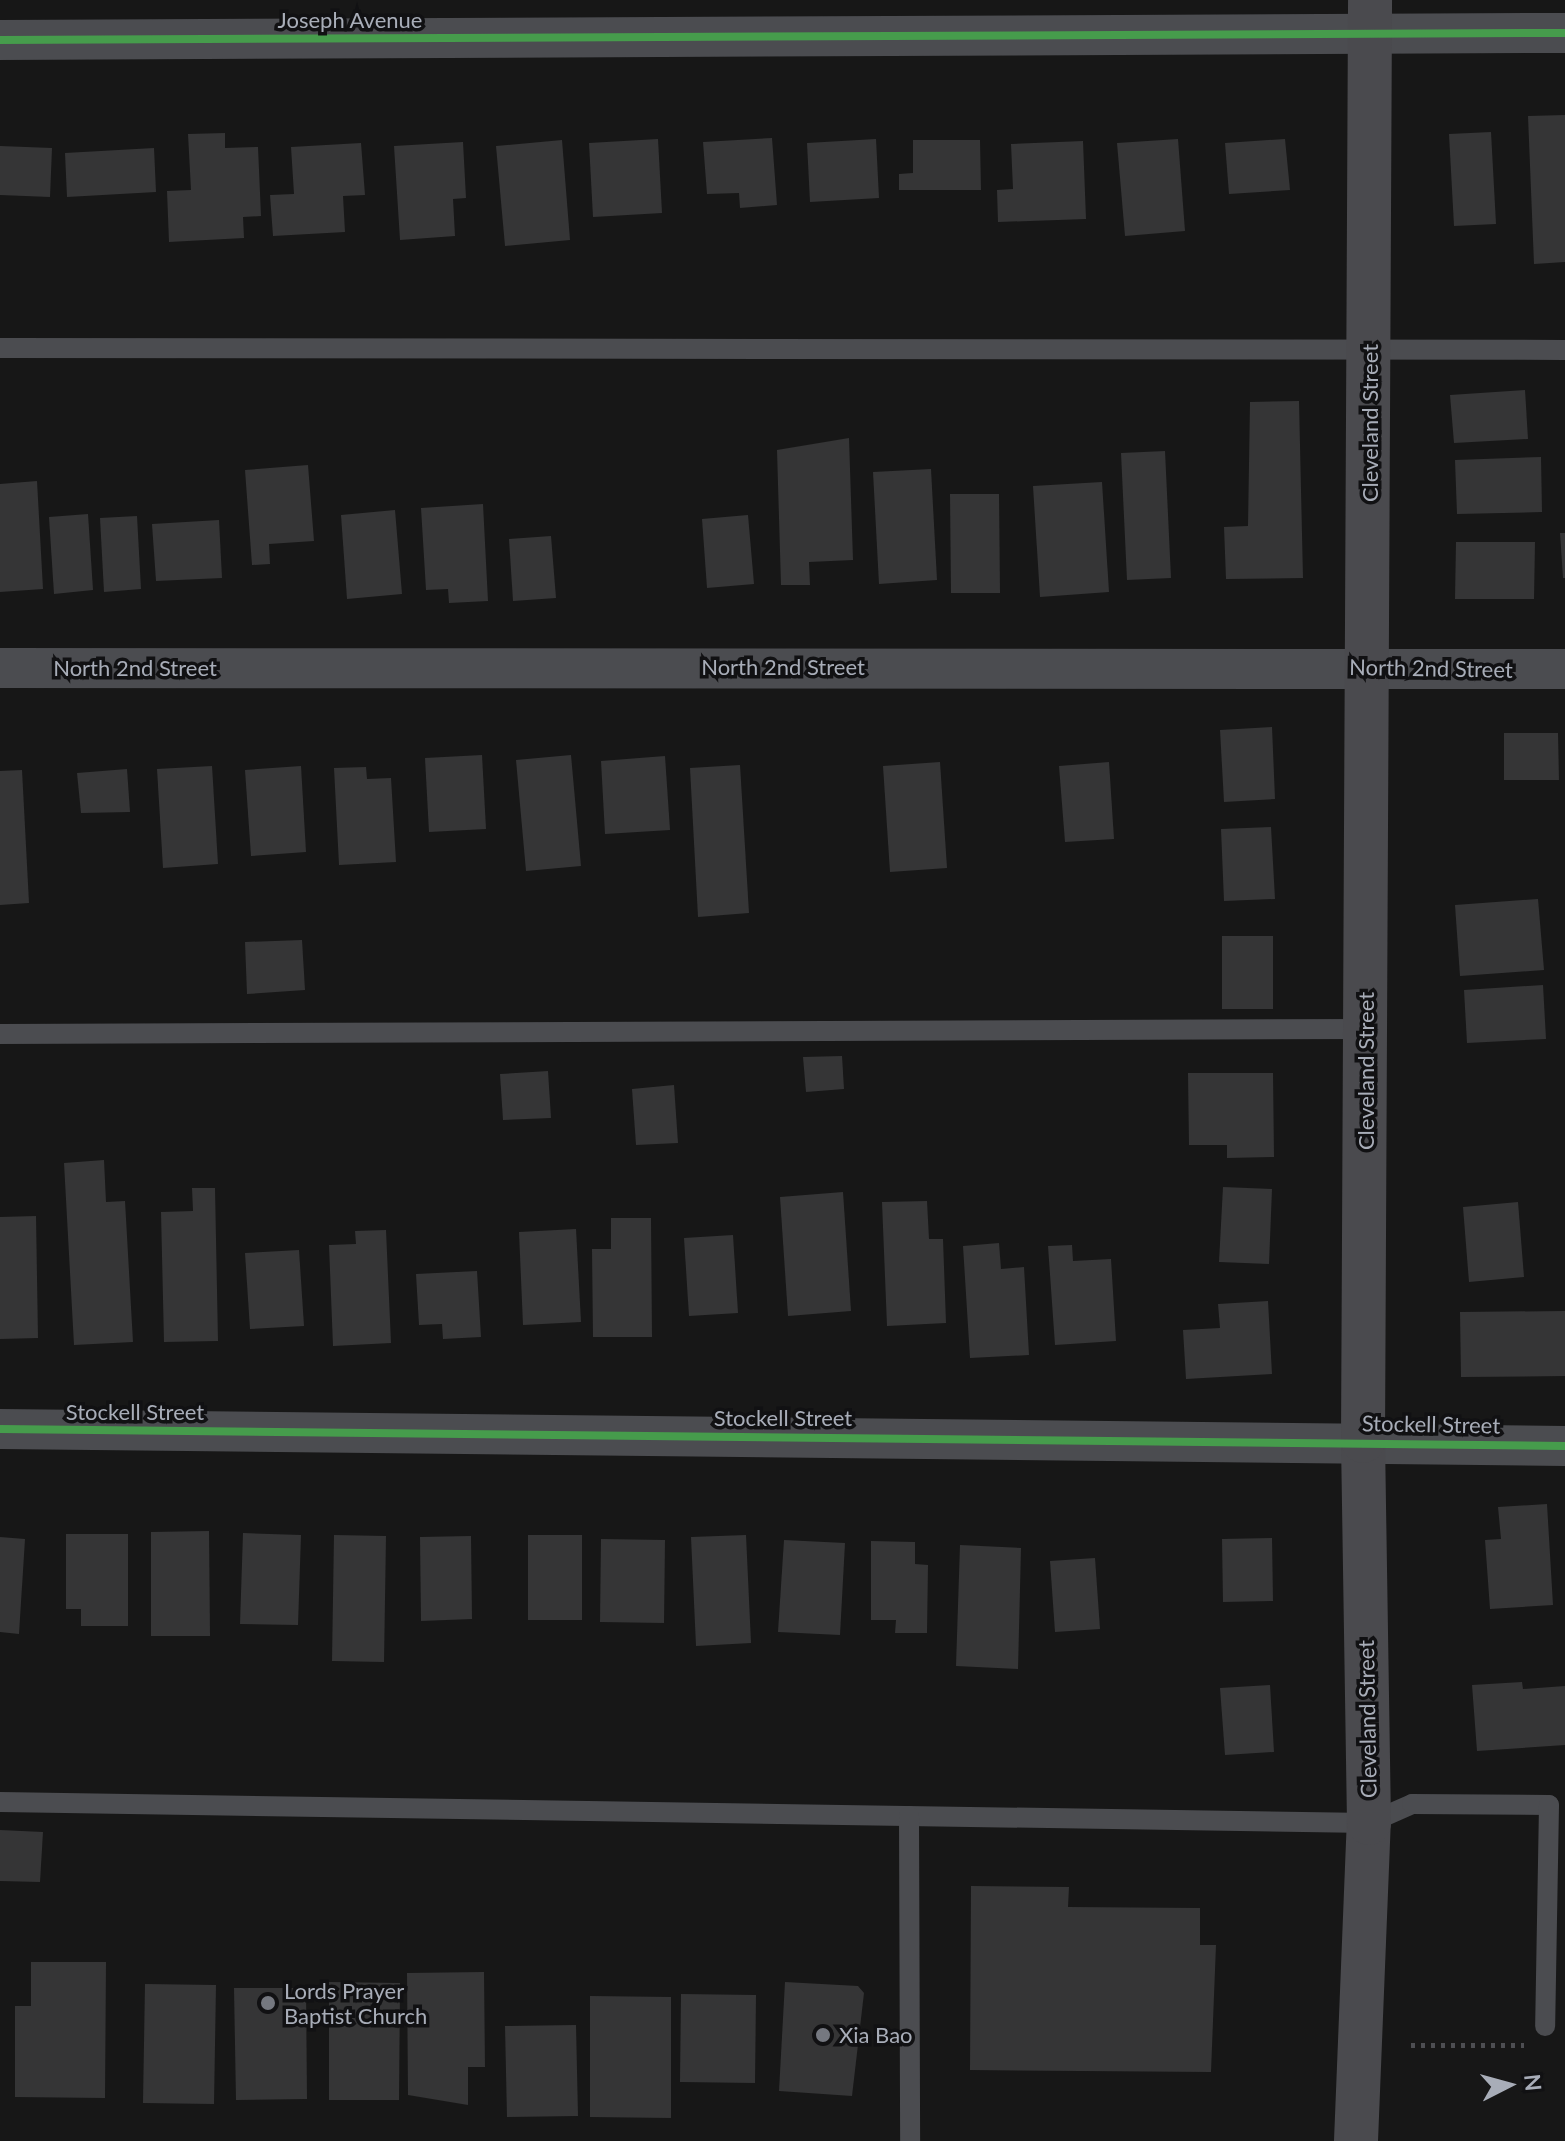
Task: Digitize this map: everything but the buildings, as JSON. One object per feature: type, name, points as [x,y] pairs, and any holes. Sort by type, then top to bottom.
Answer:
[{"type":"main road","name":"Cleveland Street","points":[[1356,2141],[1369,1823],[1363,1441],[1371,349],[1370,17]]},
{"type":"street","name":"Joseph Avenue","points":[[0,40],[1370,17],[1565,33]]},
{"type":"street","name":"North 2nd Street","points":[[0,668],[1565,669]]},
{"type":"street","name":"Stockell Street","points":[[0,1429],[1363,1441],[1565,1446]]},
{"type":"lane","points":[[0,348],[1565,350]]},
{"type":"lane","points":[[0,1034],[1366,1029]]},
{"type":"lane","points":[[0,1802],[1369,1823],[1412,1804],[1549,1805],[1545,2026]]},
{"type":"lane","points":[[909,1816],[910,2141]]},
{"type":"path","points":[[1411,2045],[1534,2045]]},
{"type":"cycle path","points":[[0,40],[1565,33]]},
{"type":"cycle path","points":[[0,1429],[1565,1446]]},
{"type":"place","name":"Lords Prayer Baptist Church","points":[[268,2003]]},
{"type":"place","name":"Xia Bao","points":[[823,2035]]}]
